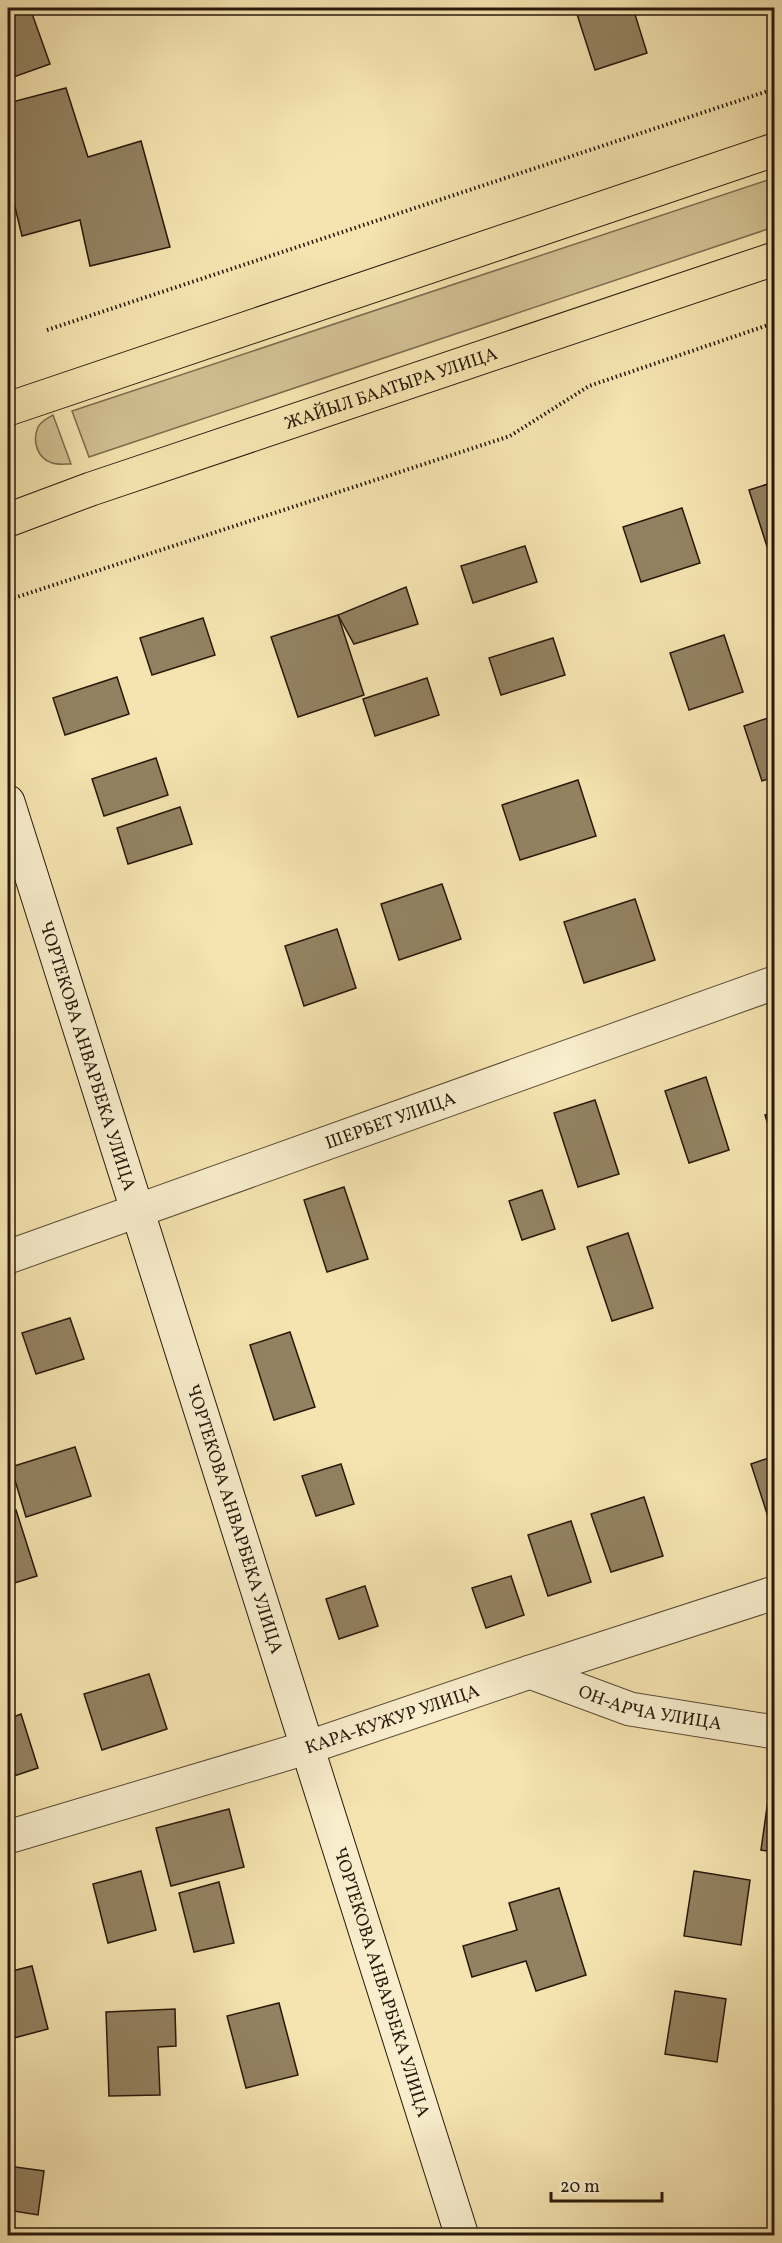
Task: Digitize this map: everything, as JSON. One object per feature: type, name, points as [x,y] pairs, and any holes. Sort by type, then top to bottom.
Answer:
[{"type":"main road","points":[[8,409],[774,150]]},
{"type":"main road","name":"ЖАЙЫЛ БААТЫРА УЛИЦА","points":[[8,520],[91,489],[774,259]]},
{"type":"street","name":"ЧОРТЕКОВА АНВАРБЕКА УЛИЦА","points":[[8,802],[462,2235]]},
{"type":"street","name":"ШЕРБЕТ УЛИЦА","points":[[8,1257],[774,983]]},
{"type":"street","name":"КАРА-КУЖУР УЛИЦА","points":[[8,1837],[309,1747],[774,1593]]},
{"type":"street","name":"ОН-АРЧА УЛИЦА","points":[[530,1672],[630,1709],[774,1732]]},
{"type":"path","points":[[47,330],[774,89]]},
{"type":"path","points":[[14,598],[510,436],[590,386],[774,323]]},
{"type":"shaded area","points":[[774,178],[774,227],[89,457],[72,411]]},
{"type":"shaded area","points":[[53,415],[71,464],[47,461],[37,448],[38,427]]},
{"type":"building","points":[[8,8],[30,8],[50,64],[8,79]]},
{"type":"building","points":[[575,8],[633,8],[647,53],[595,70]]},
{"type":"building","points":[[66,88],[88,157],[141,141],[170,247],[90,266],[80,220],[22,236],[8,178],[8,103]]},
{"type":"building","points":[[774,482],[774,558],[771,559],[749,490]]},
{"type":"building","points":[[682,508],[700,563],[641,582],[623,527]]},
{"type":"building","points":[[525,546],[537,582],[473,603],[461,566]]},
{"type":"building","points":[[406,587],[418,624],[354,644],[338,615]]},
{"type":"building","points":[[338,615],[364,695],[298,717],[271,637]]},
{"type":"building","points":[[203,618],[215,655],[152,675],[140,638]]},
{"type":"building","points":[[724,635],[743,692],[689,710],[670,653]]},
{"type":"building","points":[[553,638],[565,675],[501,695],[489,658]]},
{"type":"building","points":[[117,677],[129,714],[65,735],[53,698]]},
{"type":"building","points":[[427,678],[439,715],[375,736],[363,699]]},
{"type":"building","points":[[774,716],[774,777],[762,781],[744,726]]},
{"type":"building","points":[[156,758],[168,795],[104,816],[92,779]]},
{"type":"building","points":[[578,780],[596,836],[520,860],[502,805]]},
{"type":"building","points":[[180,807],[192,844],[128,864],[117,828]]},
{"type":"building","points":[[442,884],[461,939],[399,960],[381,904]]},
{"type":"building","points":[[635,899],[655,960],[584,983],[564,922]]},
{"type":"building","points":[[337,929],[356,988],[304,1006],[285,946]]},
{"type":"building","points":[[706,1077],[729,1150],[689,1163],[665,1091]]},
{"type":"building","points":[[595,1100],[619,1174],[578,1187],[554,1113]]},
{"type":"building","points":[[774,1112],[774,1144],[765,1115]]},
{"type":"building","points":[[344,1187],[368,1259],[327,1272],[304,1200]]},
{"type":"building","points":[[542,1190],[555,1229],[522,1240],[509,1201]]},
{"type":"building","points":[[628,1233],[653,1308],[612,1321],[587,1247]]},
{"type":"building","points":[[70,1318],[84,1359],[36,1374],[22,1333]]},
{"type":"building","points":[[290,1332],[315,1407],[274,1420],[250,1345]]},
{"type":"building","points":[[75,1447],[91,1496],[26,1517],[11,1467]]},
{"type":"building","points":[[774,1456],[774,1522],[770,1523],[751,1464]]},
{"type":"building","points":[[341,1464],[354,1504],[316,1516],[302,1476]]},
{"type":"building","points":[[644,1497],[663,1556],[611,1572],[591,1514]]},
{"type":"building","points":[[16,1510],[37,1576],[8,1585],[8,1513]]},
{"type":"building","points":[[571,1521],[591,1582],[548,1596],[528,1535]]},
{"type":"building","points":[[511,1576],[524,1615],[486,1628],[472,1588]]},
{"type":"building","points":[[365,1586],[378,1626],[339,1639],[326,1599]]},
{"type":"building","points":[[149,1674],[167,1729],[102,1750],[84,1694]]},
{"type":"building","points":[[21,1714],[38,1768],[8,1778],[8,1719]]},
{"type":"building","points":[[769,1793],[774,1794],[774,1852],[761,1850]]},
{"type":"building","points":[[229,1809],[244,1867],[171,1886],[156,1828]]},
{"type":"building","points":[[141,1871],[156,1930],[108,1943],[93,1884]]},
{"type":"building","points":[[694,1871],[750,1880],[741,1945],[684,1936]]},
{"type":"building","points":[[219,1882],[234,1943],[194,1952],[179,1893]]},
{"type":"building","points":[[559,1888],[586,1975],[536,1991],[526,1961],[472,1977],[463,1946],[517,1930],[509,1903]]},
{"type":"building","points":[[32,1966],[48,2029],[10,2039],[8,1972]]},
{"type":"building","points":[[675,1991],[726,1999],[717,2062],[665,2054]]},
{"type":"building","points":[[279,2003],[298,2075],[246,2088],[227,2016]]},
{"type":"building","points":[[175,2009],[176,2046],[158,2047],[160,2095],[109,2096],[106,2012]]},
{"type":"building","points":[[8,2166],[44,2171],[38,2215],[8,2210]]}]
